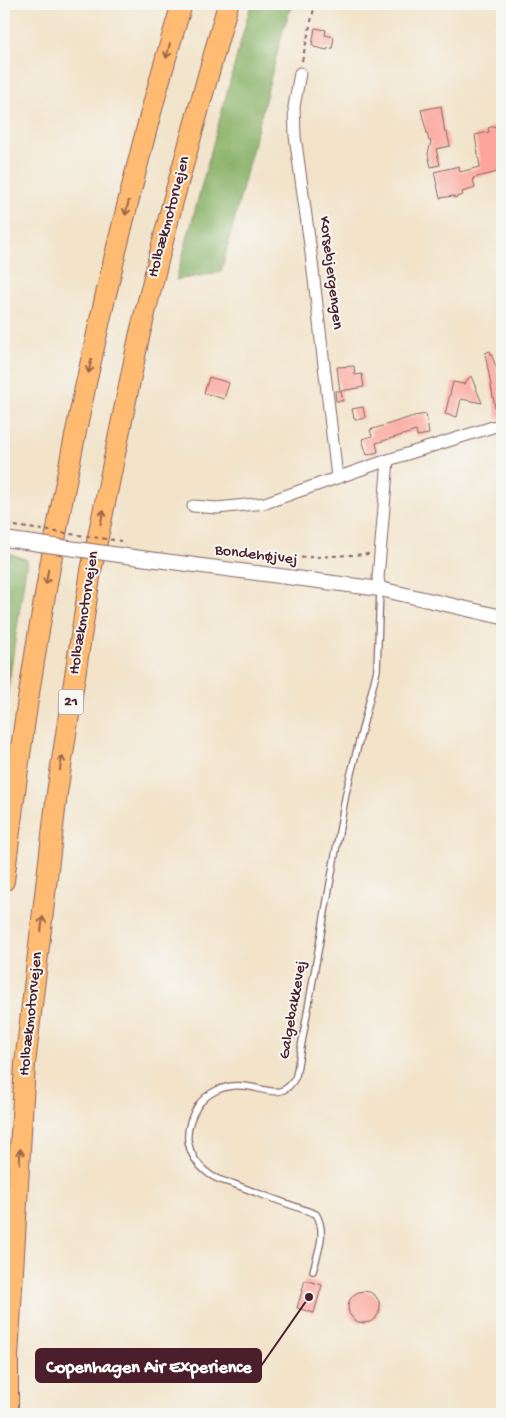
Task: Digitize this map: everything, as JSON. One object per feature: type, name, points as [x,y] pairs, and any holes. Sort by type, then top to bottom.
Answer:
[{"type":"highway","points":[[4,881],[14,787],[49,565],[98,328],[134,181],[182,4]]},
{"type":"highway","name":"Holbækmotorvejen","points":[[8,1414],[8,1357],[25,1064],[57,793],[91,571],[139,337],[181,174],[228,4]]},
{"type":"street","name":"Korsebjergengen","points":[[300,74],[294,107],[295,136],[337,477]]},
{"type":"street","points":[[193,506],[218,508],[264,503],[388,460],[502,424]]},
{"type":"street","points":[[380,589],[378,578],[388,460]]},
{"type":"street","name":"Bondehøjvej","points":[[4,539],[380,589],[502,616]]},
{"type":"lane","name":"Galgebakkevej","points":[[313,1271],[322,1232],[321,1222],[316,1214],[211,1176],[194,1160],[188,1139],[190,1117],[202,1099],[222,1088],[244,1086],[270,1092],[279,1092],[293,1084],[296,1076],[346,793],[377,670],[380,589]]},
{"type":"path","points":[[300,74],[315,4]]},
{"type":"path","points":[[5,524],[123,541]]},
{"type":"path","points":[[257,560],[381,553]]},
{"type":"green space","points":[[251,4],[292,4],[283,30],[221,272],[176,280]]},
{"type":"green space","points":[[4,551],[27,560],[4,716]]},
{"type":"building","points":[[315,28],[326,30],[325,35],[334,37],[332,49],[328,48],[327,50],[312,45]]},
{"type":"building","points":[[441,106],[445,133],[447,132],[450,146],[436,149],[440,165],[431,167],[428,154],[431,141],[429,141],[421,110]]},
{"type":"building","points":[[499,125],[502,137],[502,171],[473,178],[475,188],[462,192],[463,195],[454,198],[454,196],[440,198],[434,172],[459,166],[460,172],[480,167],[475,135],[489,132],[488,128]]},
{"type":"building","points":[[490,351],[502,382],[502,417],[497,418],[485,353]]},
{"type":"building","points":[[354,366],[355,375],[362,374],[364,387],[341,391],[343,401],[336,401],[335,391],[340,391],[337,367]]},
{"type":"building","points":[[471,376],[482,403],[461,399],[457,417],[445,414],[453,382],[464,384]]},
{"type":"building","points":[[209,377],[229,383],[224,399],[204,393]]},
{"type":"building","points":[[363,407],[365,418],[356,420],[352,409]]},
{"type":"building","points":[[426,414],[429,434],[417,436],[416,431],[376,443],[378,452],[367,455],[362,439],[372,436],[370,430]]},
{"type":"building","points":[[305,1280],[322,1285],[314,1313],[297,1308]]},
{"type":"building","points":[[364,1291],[370,1292],[375,1296],[379,1301],[379,1313],[375,1318],[370,1322],[364,1323],[358,1322],[353,1318],[349,1313],[348,1307],[349,1301],[353,1296],[358,1292]]},
{"type":"place","name":"Copenhagen Air Experience","points":[[309,1297]]}]
